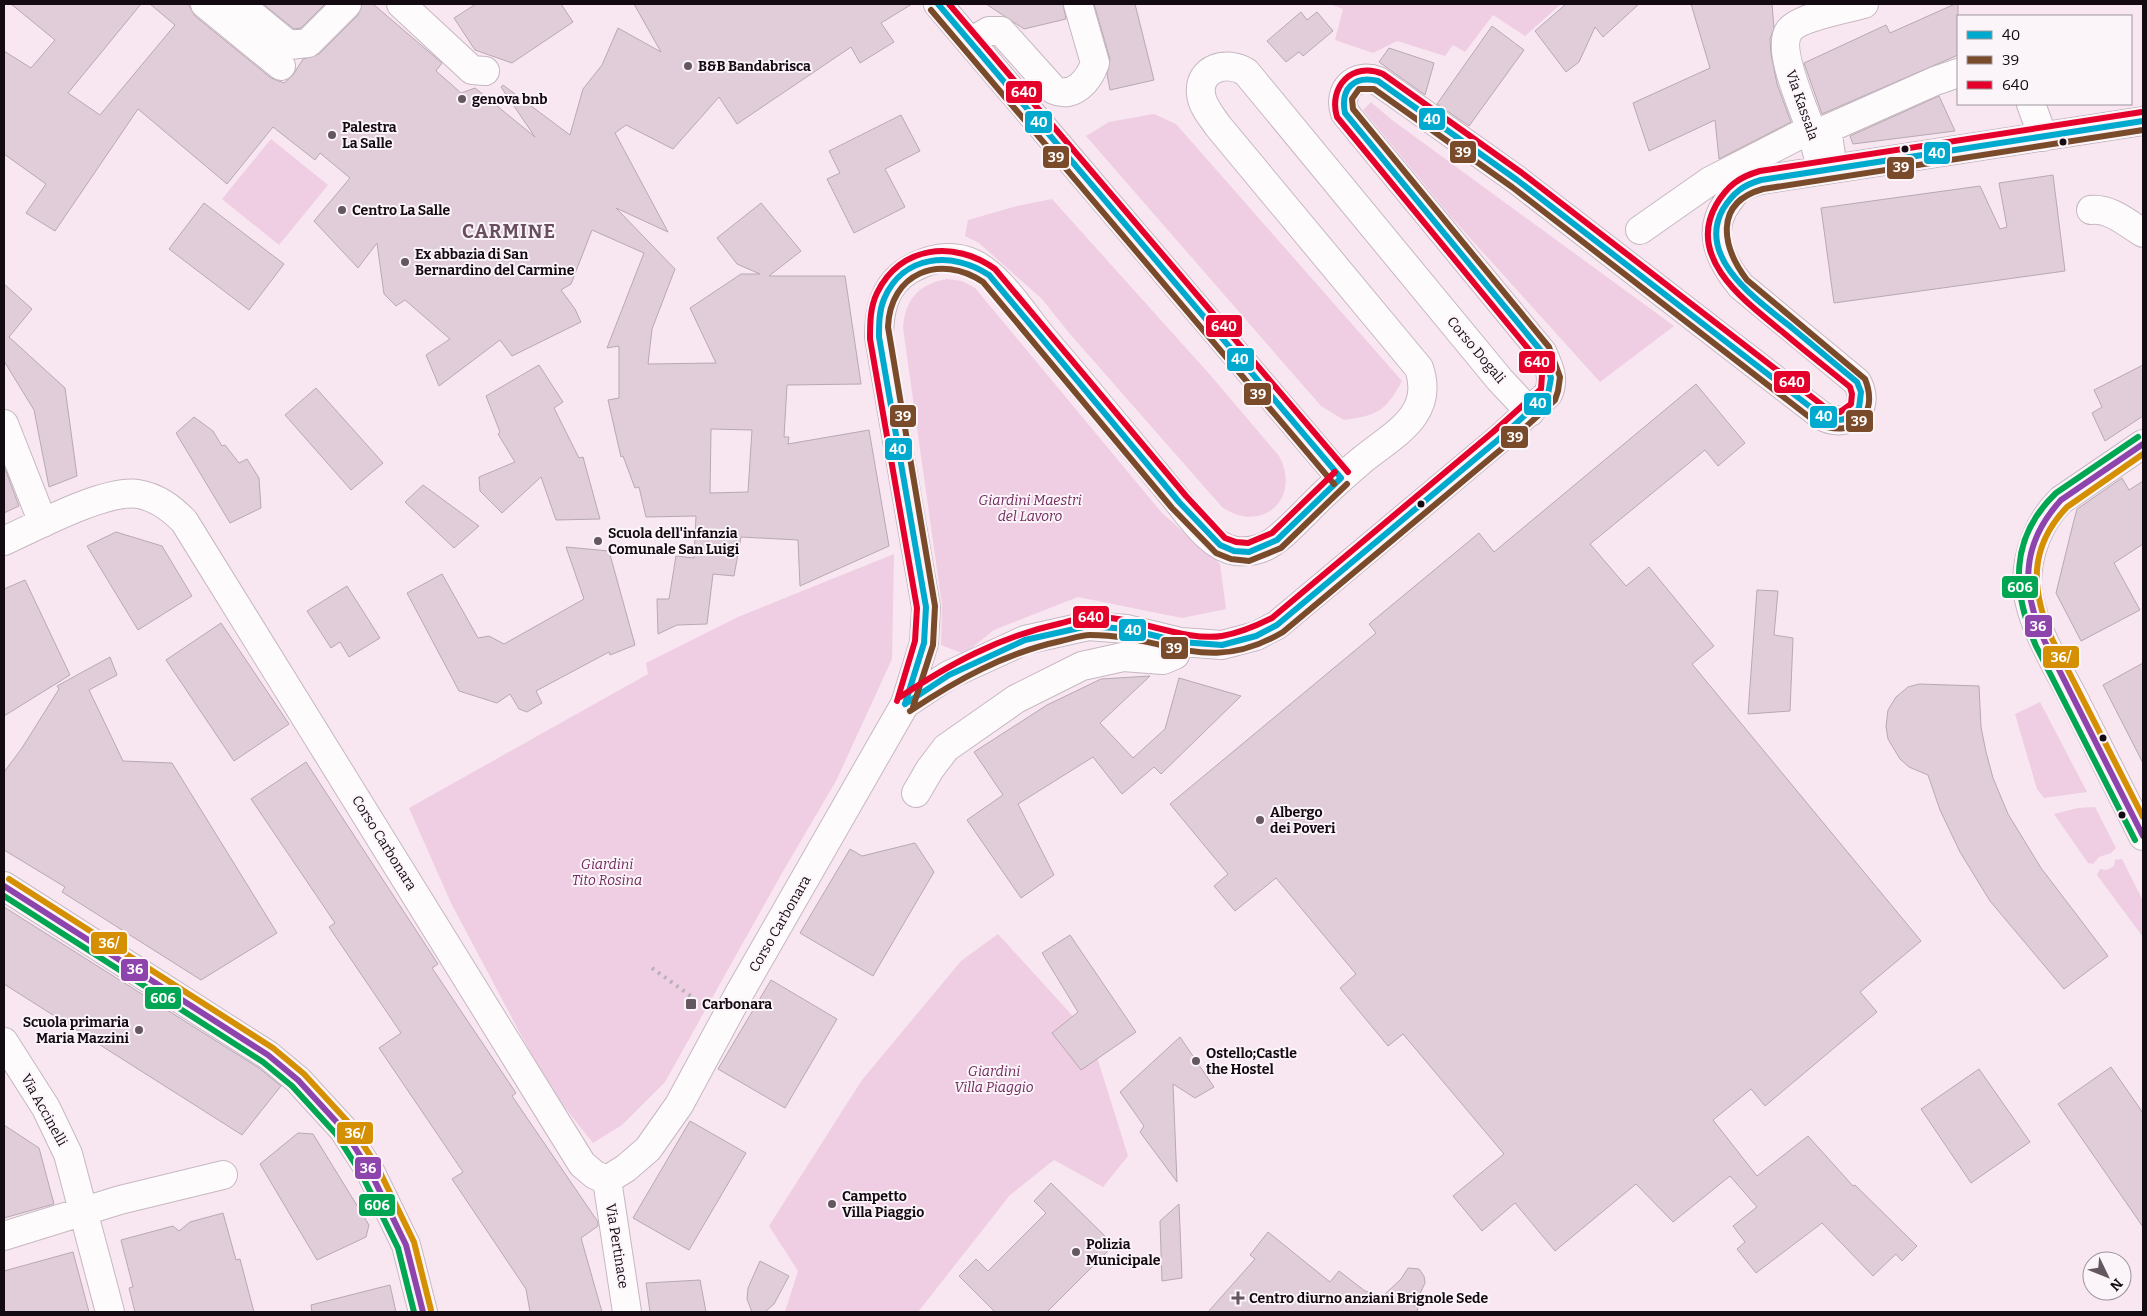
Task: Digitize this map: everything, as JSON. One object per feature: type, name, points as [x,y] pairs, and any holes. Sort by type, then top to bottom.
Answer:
[{"type":"street","points":[[205,4],[281,66]]},
{"type":"street","points":[[239,4],[289,45],[308,43],[347,4]]},
{"type":"street","points":[[401,4],[418,4]]},
{"type":"street","points":[[401,4],[472,70],[485,70]]},
{"type":"street","points":[[938,4],[972,41],[1341,478]]},
{"type":"street","points":[[972,41],[989,31],[1001,31],[1054,90],[1066,93],[1074,90],[1086,80],[1095,63],[1078,4]]},
{"type":"street","name":"Via Kassala","points":[[1827,169],[1788,67],[1786,42],[1788,31],[1798,24],[1864,4]]},
{"type":"street","name":"Corso Dogali","points":[[1341,478],[1409,422],[1418,410],[1423,397],[1423,382],[1419,368],[1218,126],[1203,102],[1201,93],[1206,76],[1221,66],[1238,67],[1246,72],[1500,380],[1530,412]]},
{"type":"street","points":[[1827,169],[1827,130],[1935,81],[1957,73]]},
{"type":"street","points":[[905,704],[949,675],[1025,640],[1088,626],[1127,629],[1181,642],[1222,645],[1256,636],[1277,626],[1530,412],[1548,394],[1552,385],[1551,376],[1542,352],[1349,119],[1342,105],[1342,98],[1349,84],[1364,78],[1378,81],[1517,180],[1822,416],[1837,421],[1852,417],[1862,404],[1863,397],[1857,382],[1741,286],[1725,267],[1719,250],[1717,223],[1726,204],[1738,188],[1761,180],[1827,169],[2143,121]]},
{"type":"street","points":[[2031,105],[2043,137]]},
{"type":"street","points":[[1640,230],[1710,181],[1811,129]]},
{"type":"street","points":[[2091,210],[2099,209],[2107,212],[2143,233]]},
{"type":"street","name":"Corso Carbonara","points":[[4,541],[106,498],[137,494],[166,504],[184,522],[582,1164],[595,1175],[607,1180],[626,1168],[648,1149],[679,1105],[740,992],[905,704],[924,643],[926,607],[879,338],[879,324],[886,296],[903,274],[931,260],[958,258],[970,262],[989,275],[1186,510],[1220,546],[1234,551],[1249,552],[1277,540],[1341,478]]},
{"type":"street","points":[[4,424],[43,523]]},
{"type":"street","points":[[2143,444],[2061,500],[2051,510],[2036,539],[2028,570],[2027,584],[2034,616],[2056,665],[2143,836]]},
{"type":"street","points":[[916,793],[946,748],[1016,699],[1082,666],[1123,657],[1163,660],[1174,655],[1181,642]]},
{"type":"street","points":[[4,886],[259,1050],[298,1080],[343,1129],[370,1171],[406,1245],[423,1312]]},
{"type":"street","name":"Via Accinelli","points":[[4,1042],[58,1130],[68,1154],[110,1312]]},
{"type":"street","points":[[4,1236],[120,1200],[223,1175]]},
{"type":"street","name":"Via Pertinace","points":[[607,1180],[627,1312]]},
{"type":"green space","points":[[1329,4],[1561,4],[1525,36],[1493,15],[1465,52],[1453,45],[1445,56],[1397,41],[1373,53],[1335,40],[1343,9]]},
{"type":"green space","points":[[1371,102],[1392,120],[1674,326],[1600,382],[1452,218],[1363,110]]},
{"type":"green space","points":[[1154,114],[1176,124],[1402,381],[1385,406],[1373,414],[1344,420],[1321,406],[1086,136],[1109,122]]},
{"type":"green space","points":[[271,139],[328,185],[279,245],[222,199]]},
{"type":"green space","points":[[1052,199],[1212,377],[1279,456],[1285,471],[1285,486],[1282,498],[1274,508],[1264,514],[1251,517],[1237,515],[1222,507],[1070,334],[1042,299],[979,243],[965,236],[968,220],[1017,206]]},
{"type":"green space","name":"Giardini Maestri del Lavoro","points":[[947,279],[962,281],[975,288],[1162,513],[1220,564],[1226,609],[1182,618],[1078,597],[994,630],[964,654],[941,645],[942,605],[903,328],[907,309],[915,294],[937,281]]},
{"type":"green space","name":"Giardini Tito Rosina","points":[[894,554],[892,659],[836,781],[782,873],[665,1082],[622,1125],[593,1143],[548,1086],[451,903],[409,808],[648,674],[646,663],[738,617]]},
{"type":"green space","points":[[2040,702],[2087,792],[2044,798],[2037,789],[2015,714]]},
{"type":"green space","points":[[2095,807],[2116,848],[2111,853],[2099,857],[2093,864],[2088,863],[2054,814],[2078,808]]},
{"type":"green space","points":[[2122,859],[2143,901],[2143,937],[2097,875],[2100,869],[2107,870],[2114,866],[2115,860]]},
{"type":"green space","name":"Giardini Villa Piaggio","points":[[998,934],[1090,1035],[1128,1156],[1103,1187],[1054,1160],[1010,1195],[918,1312],[785,1312],[798,1271],[769,1226],[862,1080],[961,961]]},
{"type":"building","points":[[11,4],[141,4],[68,93],[100,115],[175,25],[150,4],[188,4],[195,16],[271,78],[284,83],[293,75],[303,59],[319,54],[358,15],[362,4],[373,4],[442,63],[436,71],[461,93],[475,88],[535,137],[501,87],[503,85],[570,135],[583,89],[602,65],[618,28],[661,52],[634,4],[912,4],[881,23],[894,42],[860,63],[851,47],[737,124],[719,97],[673,149],[626,125],[615,133],[668,232],[616,208],[675,269],[652,329],[648,364],[716,363],[690,308],[741,274],[760,274],[737,264],[717,238],[761,203],[801,251],[769,276],[845,276],[861,384],[787,385],[784,437],[789,437],[788,444],[869,430],[889,546],[800,586],[798,540],[741,537],[734,576],[713,574],[707,624],[677,625],[658,634],[657,599],[669,599],[676,556],[694,558],[696,516],[646,517],[639,487],[635,488],[623,456],[621,457],[608,400],[619,398],[619,346],[607,348],[644,253],[592,230],[571,284],[561,290],[575,309],[581,322],[512,356],[500,340],[439,386],[426,355],[450,339],[405,300],[396,306],[384,294],[377,243],[358,268],[314,221],[350,178],[320,153],[315,160],[273,127],[227,184],[138,109],[55,231],[26,213],[46,184],[4,154],[4,51],[31,68],[55,40]],"holes":[[[711,429],[752,430],[748,492],[710,493]]]},
{"type":"building","points":[[263,4],[325,4],[301,28],[294,29]]},
{"type":"building","points":[[476,4],[561,4],[573,22],[512,63],[475,50],[454,18]]},
{"type":"building","points":[[986,4],[1063,4],[1066,19],[1024,29]]},
{"type":"building","points":[[1094,4],[1135,4],[1154,80],[1110,90],[1107,74],[1110,59]]},
{"type":"building","points":[[1566,4],[1639,4],[1603,37],[1595,27],[1579,62],[1566,72],[1535,31]]},
{"type":"building","points":[[1691,4],[1772,4],[1774,28],[1770,39],[1771,54],[1777,84],[1791,122],[1719,159],[1715,120],[1649,151],[1633,103],[1710,68]]},
{"type":"building","points":[[1958,4],[1957,55],[1822,114],[1804,63],[1886,25],[1890,33]]},
{"type":"building","points":[[1301,12],[1307,20],[1317,12],[1333,31],[1303,56],[1299,52],[1286,62],[1267,41]]},
{"type":"building","points":[[1492,26],[1524,50],[1469,126],[1437,104]]},
{"type":"building","points":[[1389,48],[1434,63],[1425,95],[1379,62]]},
{"type":"building","points":[[1939,96],[1955,131],[1853,144],[1850,136]]},
{"type":"building","points":[[901,115],[920,151],[885,169],[905,207],[854,233],[827,179],[840,173],[829,151]]},
{"type":"building","points":[[2053,175],[2065,271],[1834,303],[1821,208],[1980,186],[2000,229],[2007,227],[1999,183]]},
{"type":"building","points":[[204,203],[284,264],[249,310],[169,249]]},
{"type":"building","points":[[4,284],[32,309],[9,337],[65,388],[77,476],[49,487],[34,410],[4,361]]},
{"type":"building","points":[[539,365],[563,402],[554,408],[579,458],[583,457],[600,519],[556,520],[541,477],[502,513],[480,491],[479,477],[515,462],[498,434],[500,432],[486,396]]},
{"type":"building","points":[[2143,365],[2143,416],[2105,441],[2092,413],[2102,407],[2094,390]]},
{"type":"building","points":[[1696,384],[1745,443],[1718,466],[1705,450],[1590,544],[1626,586],[1649,567],[1714,646],[1692,664],[1921,941],[1860,992],[1877,1012],[1765,1106],[1751,1089],[1713,1120],[1757,1176],[1808,1136],[1853,1186],[1855,1185],[1917,1246],[1902,1261],[1896,1254],[1873,1276],[1822,1223],[1756,1273],[1737,1249],[1745,1242],[1733,1226],[1757,1207],[1730,1176],[1673,1222],[1636,1184],[1555,1251],[1515,1203],[1482,1231],[1453,1196],[1504,1154],[1403,1034],[1388,1046],[1340,988],[1356,974],[1276,878],[1235,911],[1214,886],[1228,874],[1170,804],[1376,633],[1369,624],[1479,533],[1494,552]]},
{"type":"building","points":[[316,388],[383,463],[351,490],[285,415]]},
{"type":"building","points":[[194,417],[213,431],[222,446],[225,445],[239,463],[247,459],[259,478],[261,508],[230,523],[176,433]]},
{"type":"building","points":[[4,466],[19,506],[4,513]]},
{"type":"building","points":[[2122,478],[2129,490],[2143,481],[2143,544],[2114,563],[2140,610],[2081,641],[2056,593],[2073,524],[2077,509]]},
{"type":"building","points":[[423,485],[479,526],[454,548],[405,502]]},
{"type":"building","points":[[116,532],[162,546],[192,596],[138,630],[87,546]]},
{"type":"building","points":[[566,547],[609,551],[635,645],[610,655],[609,652],[536,691],[542,703],[527,712],[519,709],[510,694],[497,703],[459,691],[407,593],[442,574],[478,638],[489,636],[504,644],[584,599]]},
{"type":"building","points":[[25,580],[70,675],[4,716],[4,589]]},
{"type":"building","points":[[347,586],[380,638],[349,657],[340,642],[331,648],[307,611]]},
{"type":"building","points":[[1757,590],[1778,591],[1774,635],[1793,638],[1790,711],[1748,714]]},
{"type":"building","points":[[221,623],[289,724],[234,761],[166,660]]},
{"type":"building","points":[[110,657],[117,675],[89,690],[123,761],[172,763],[277,933],[201,980],[62,892],[65,887],[4,850],[4,772],[22,748],[59,689],[57,686]]},
{"type":"building","points":[[2143,663],[2143,763],[2103,685]]},
{"type":"building","points":[[1150,676],[1100,723],[1133,758],[1165,729],[1179,678],[1241,696],[1161,774],[1154,767],[1122,794],[1093,757],[1018,804],[1054,875],[1021,898],[967,820],[1003,795],[974,752],[1047,705],[1101,679]]},
{"type":"building","points":[[1919,684],[1979,686],[1981,727],[1986,752],[1993,778],[2008,814],[2041,868],[2108,956],[2064,989],[1990,901],[1960,852],[1940,810],[1928,775],[1909,767],[1900,759],[1888,739],[1886,726],[1888,710],[1896,697],[1908,687]]},
{"type":"building","points":[[306,762],[438,964],[432,968],[516,1093],[512,1096],[598,1222],[598,1226],[581,1238],[602,1312],[530,1312],[526,1289],[452,1179],[463,1172],[379,1048],[401,1033],[329,927],[335,923],[251,799]]},
{"type":"building","points":[[915,843],[934,872],[873,976],[800,933],[850,849],[862,856]]},
{"type":"building","name":"Scuola primaria Maria Mazzini","points":[[4,907],[259,1068],[281,1086],[242,1135],[4,984]]},
{"type":"building","points":[[1070,935],[1136,1032],[1081,1070],[1052,1033],[1078,1012],[1042,953]]},
{"type":"building","points":[[771,980],[837,1019],[785,1108],[718,1069]]},
{"type":"building","points":[[1180,1037],[1214,1087],[1195,1098],[1173,1084],[1177,1182],[1140,1132],[1144,1126],[1120,1092]]},
{"type":"building","points":[[2111,1067],[2143,1113],[2143,1227],[2058,1104]]},
{"type":"building","points":[[1979,1069],[2030,1142],[1971,1183],[1921,1109]]},
{"type":"building","points":[[690,1121],[746,1153],[689,1250],[633,1218]]},
{"type":"building","points":[[4,1125],[39,1148],[54,1204],[4,1218]]},
{"type":"building","points":[[298,1133],[313,1134],[369,1225],[366,1237],[317,1260],[260,1164]]},
{"type":"building","points":[[1051,1183],[1114,1245],[1047,1312],[995,1312],[959,1276],[976,1259],[988,1271],[1046,1213],[1034,1201]]},
{"type":"building","points":[[1179,1204],[1182,1278],[1162,1281],[1160,1221]]},
{"type":"building","points":[[223,1213],[236,1260],[240,1259],[254,1312],[135,1312],[129,1288],[133,1287],[121,1240],[173,1226],[179,1231],[190,1222]]},
{"type":"building","points":[[1268,1232],[1330,1282],[1339,1271],[1365,1291],[1383,1296],[1401,1279],[1408,1268],[1419,1269],[1424,1276],[1425,1283],[1414,1306],[1418,1307],[1417,1312],[1208,1312],[1255,1259],[1250,1255]]},
{"type":"building","points":[[73,1252],[89,1312],[4,1312],[4,1271]]},
{"type":"building","points":[[760,1261],[789,1276],[774,1304],[765,1312],[752,1312],[747,1299],[748,1288]]},
{"type":"building","points":[[700,1280],[706,1312],[650,1312],[646,1283]]},
{"type":"building","points":[[390,1285],[396,1312],[312,1312],[311,1305]]},
{"type":"railway","points":[[652,968],[713,1012]]},
{"type":"transit line","name":"40","points":[[938,4],[1341,478]]},
{"type":"transit line","name":"640","points":[[949,4],[1348,472]]},
{"type":"transit line","name":"39","points":[[931,10],[1334,484]]},
{"type":"transit line","name":"640","points":[[900,697],[956,663],[995,644],[1015,636],[1080,618],[1104,617],[1206,637],[1235,633],[1266,621],[1272,618],[1493,432],[1541,389],[1542,375],[1535,357],[1337,117],[1335,106],[1339,87],[1352,74],[1361,71],[1383,74],[1522,173],[1826,408],[1840,412],[1851,404],[1852,394],[1850,387],[1739,295],[1725,279],[1715,262],[1709,244],[1709,225],[1716,205],[1729,187],[1740,179],[1760,171],[2142,112]]},
{"type":"transit line","name":"40","points":[[905,704],[949,675],[1025,640],[1088,626],[1127,629],[1181,642],[1222,645],[1256,636],[1277,625],[1499,439],[1548,394],[1551,378],[1542,352],[1345,113],[1344,104],[1347,91],[1356,82],[1362,80],[1378,81],[1517,180],[1822,416],[1838,420],[1851,416],[1859,408],[1861,392],[1857,382],[1749,292],[1724,262],[1717,245],[1717,227],[1723,209],[1735,194],[1749,184],[1761,180],[2143,121]]},
{"type":"transit line","name":"39","points":[[910,711],[964,678],[1001,660],[1040,646],[1083,636],[1117,637],[1209,653],[1231,651],[1256,645],[1283,632],[1505,446],[1555,400],[1560,377],[1549,347],[1353,109],[1352,99],[1359,89],[1374,89],[1512,187],[1817,423],[1830,428],[1852,426],[1866,414],[1869,404],[1869,392],[1865,379],[1747,280],[1738,267],[1728,240],[1727,227],[1729,215],[1736,204],[1747,196],[1763,189],[2143,130]]},
{"type":"transit line","name":"640","points":[[897,701],[915,641],[917,608],[870,339],[870,327],[875,298],[887,277],[900,265],[914,257],[930,252],[946,251],[963,254],[995,269],[1186,496],[1225,538],[1236,542],[1248,543],[1272,533],[1335,472]]},
{"type":"transit line","name":"40","points":[[905,704],[924,643],[926,607],[879,337],[879,327],[882,304],[892,284],[903,273],[916,265],[930,261],[960,262],[975,267],[989,275],[1179,502],[1220,545],[1234,551],[1249,552],[1277,540],[1341,478]]},
{"type":"transit line","name":"39","points":[[913,707],[933,645],[935,606],[888,327],[891,308],[898,293],[908,281],[920,273],[935,269],[950,269],[967,273],[983,282],[1172,508],[1216,553],[1231,559],[1249,561],[1281,548],[1347,484]]},
{"type":"transit line","name":"606","points":[[2135,840],[2036,646],[2022,605],[2019,566],[2030,528],[2041,510],[2056,493],[2138,437]]},
{"type":"transit line","name":"36","points":[[2143,444],[2061,500],[2038,534],[2029,568],[2032,604],[2045,642],[2143,836]]},
{"type":"transit line","name":"36/","points":[[2143,454],[2067,507],[2054,522],[2045,538],[2037,570],[2037,587],[2040,603],[2052,639],[2143,817]]},
{"type":"transit line","name":"36/","points":[[9,879],[273,1048],[304,1074],[349,1123],[377,1166],[414,1242],[431,1310]]},
{"type":"transit line","name":"36","points":[[4,886],[268,1055],[298,1080],[343,1129],[370,1171],[406,1245],[423,1312]]},
{"type":"transit line","name":"606","points":[[4,896],[263,1062],[292,1086],[336,1134],[362,1175],[398,1248],[414,1312]]},
{"type":"place","name":"B&B Bandabrisca","points":[[688,66]]},
{"type":"place","name":"genova bnb","points":[[462,99]]},
{"type":"place","name":"Palestra La Salle","points":[[332,135]]},
{"type":"place","name":"Centro La Salle","points":[[342,210]]},
{"type":"place","name":"Ex abbazia di San Bernardino del Carmine","points":[[405,262]]},
{"type":"place","name":"Scuola dell'infanzia Comunale San Luigi","points":[[598,541]]},
{"type":"place","name":"Albergo dei Poveri","points":[[1260,820]]},
{"type":"place","name":"Carbonara","points":[[691,1004]]},
{"type":"place","name":"Scuola primaria Maria Mazzini","points":[[139,1030]]},
{"type":"place","name":"Ostello;Castle the Hostel","points":[[1196,1061]]},
{"type":"place","name":"Campetto Villa Piaggio","points":[[832,1204]]},
{"type":"place","name":"Polizia Municipale","points":[[1076,1252]]},
{"type":"place","name":"Centro diurno anziani Brignole Sede","points":[[1238,1298]]},
{"type":"district","name":"CARMINE","points":[[509,231]]}]
